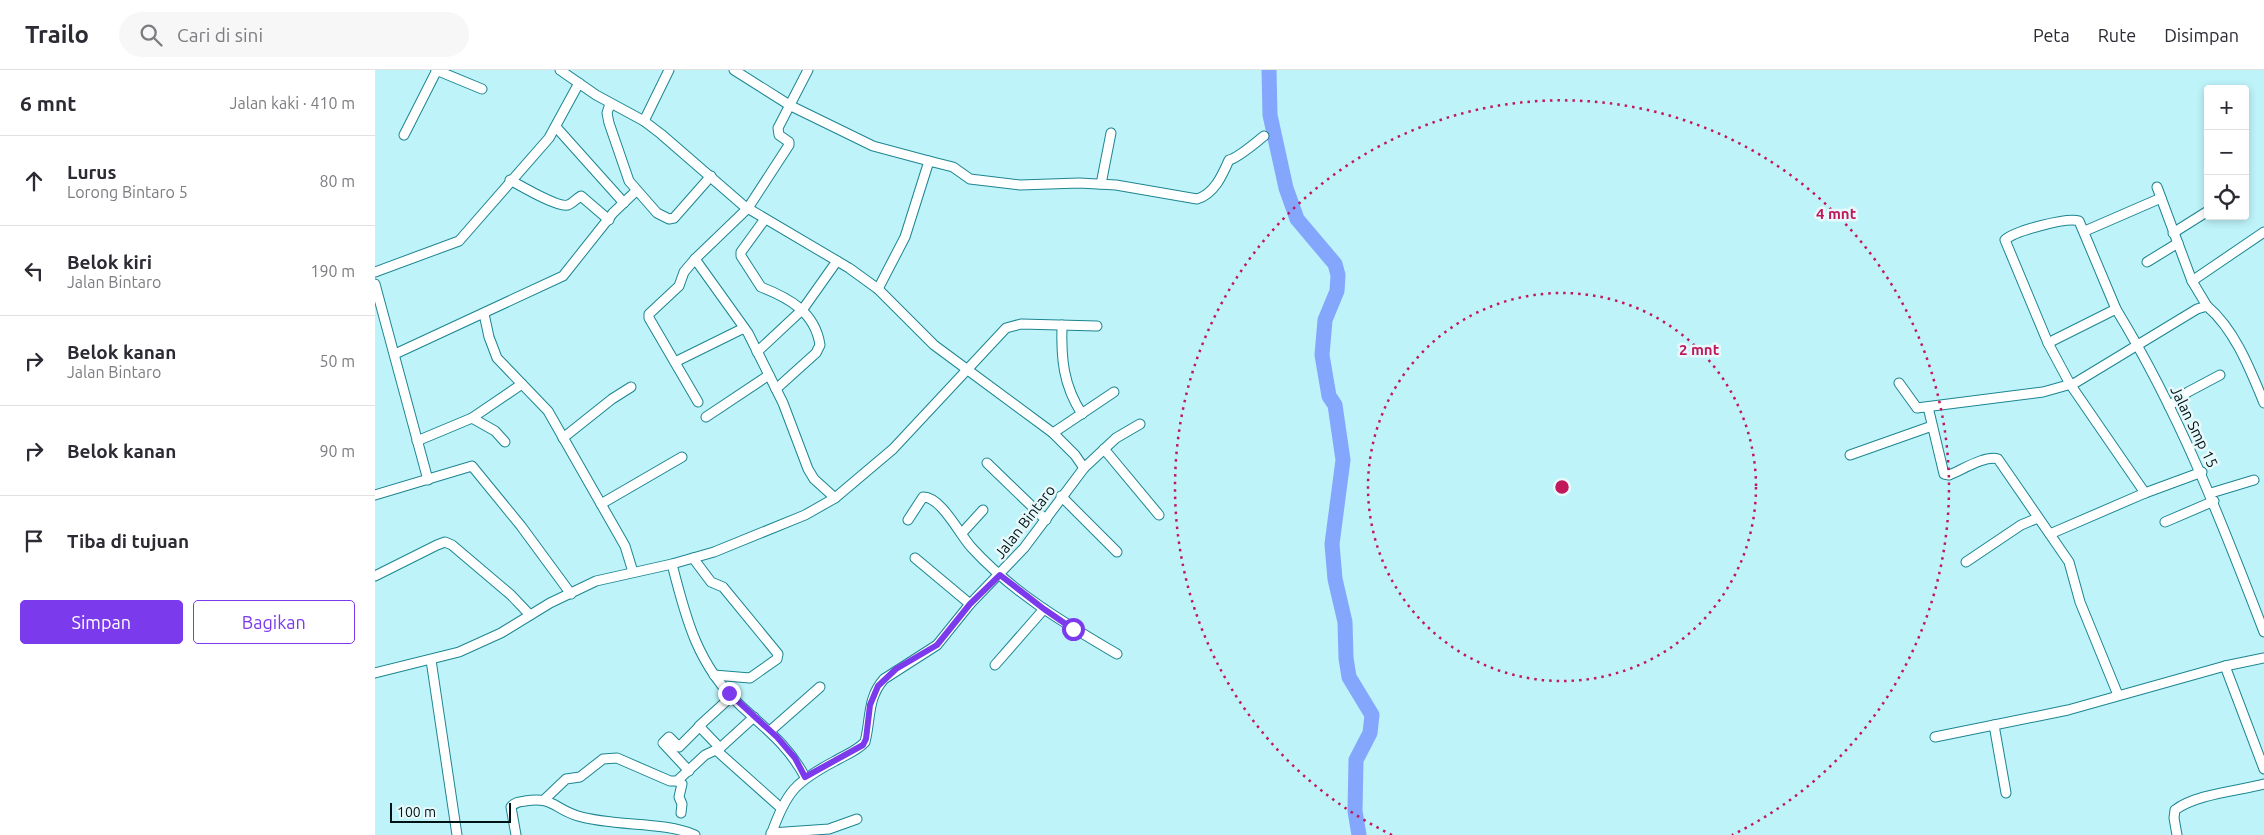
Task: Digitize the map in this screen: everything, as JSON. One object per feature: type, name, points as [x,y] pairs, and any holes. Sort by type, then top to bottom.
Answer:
[{"type":"street","points":[[404,135],[436,70],[482,88]]},
{"type":"street","points":[[560,70],[610,104],[644,121],[748,208],[837,261],[878,289],[934,345],[1053,434],[1075,455],[1084,468]]},
{"type":"street","points":[[644,121],[669,70]]},
{"type":"street","points":[[734,70],[791,106],[873,146],[953,167],[970,179],[1031,186],[1079,182],[1197,199],[1205,196],[1220,179],[1229,160],[1236,158],[1246,148],[1264,136]]},
{"type":"street","points":[[698,402],[648,316],[679,286],[685,270],[695,259],[748,208],[789,145],[777,129],[791,106],[808,70]]},
{"type":"street","points":[[375,272],[459,241],[510,180],[549,138],[579,83]]},
{"type":"street","points":[[610,104],[607,113],[617,142],[623,169],[636,192],[657,213],[671,219],[677,216],[711,176]]},
{"type":"street","points":[[556,126],[624,203]]},
{"type":"street","points":[[1101,184],[1111,134]]},
{"type":"street","points":[[878,289],[905,237],[929,161]]},
{"type":"street","points":[[510,180],[532,193],[563,205],[570,204],[581,196],[609,220]]},
{"type":"street","points":[[2157,186],[2192,280],[2207,306],[2226,327],[2248,364],[2264,403]]},
{"type":"street","points":[[395,354],[563,276],[609,220],[636,192]]},
{"type":"street","points":[[2145,493],[2070,384],[2048,343],[2005,240],[2017,233],[2071,220],[2079,221],[2085,231],[2161,198]]},
{"type":"street","points":[[2173,233],[2204,214]]},
{"type":"street","points":[[765,219],[741,252],[741,256],[761,287],[783,296],[803,309],[818,337],[819,348],[776,388]]},
{"type":"street","name":"Jalan Smp 15","points":[[2085,231],[2116,310],[2138,345],[2202,472],[2264,632]]},
{"type":"street","points":[[2192,280],[2264,232]]},
{"type":"street","points":[[2147,262],[2177,243]]},
{"type":"street","points":[[695,259],[745,328],[776,388],[808,469],[814,479],[835,498]]},
{"type":"street","points":[[757,352],[803,309],[837,261]]},
{"type":"street","points":[[375,285],[428,480]]},
{"type":"street","points":[[1899,383],[1917,408],[2043,392],[2070,384],[2197,308],[2207,306]]},
{"type":"street","points":[[2048,343],[2116,310]]},
{"type":"street","points":[[484,314],[489,337],[497,358],[548,411],[625,546],[633,572]]},
{"type":"street","points":[[375,673],[431,660],[475,645],[596,581],[693,558],[805,515],[835,498],[893,449],[1006,328],[1021,324],[1097,326]]},
{"type":"street","points":[[1062,325],[1062,367],[1071,395],[1082,414]]},
{"type":"street","points":[[675,362],[745,328]]},
{"type":"street","points":[[706,417],[769,375]]},
{"type":"street","points":[[2169,406],[2188,392],[2220,375]]},
{"type":"street","points":[[417,441],[472,418],[522,384]]},
{"type":"street","points":[[563,438],[612,399],[631,388]]},
{"type":"street","points":[[1053,434],[1114,392]]},
{"type":"street","points":[[1928,407],[1944,474],[1949,476],[1996,458],[2069,562],[2080,602],[2119,696]]},
{"type":"street","points":[[472,418],[495,431],[505,442]]},
{"type":"street","name":"Jalan Bintaro","points":[[805,777],[863,745],[866,739],[870,705],[878,686],[896,669],[937,645],[970,604],[1000,575],[1046,520],[1061,496],[1077,479],[1084,468],[1116,438],[1140,424]]},
{"type":"street","points":[[1850,455],[1932,426]]},
{"type":"street","points":[[1103,449],[1159,515]]},
{"type":"street","points":[[601,504],[683,457]]},
{"type":"street","points":[[987,463],[1046,520]]},
{"type":"street","points":[[375,495],[472,466],[521,526],[571,594]]},
{"type":"street","points":[[2050,534],[2145,493],[2202,472]]},
{"type":"street","points":[[2165,522],[2212,497],[2254,480]]},
{"type":"street","points":[[1061,496],[1117,552]]},
{"type":"street","points":[[908,520],[920,500],[927,497],[956,524],[971,548],[1000,575],[1044,609],[1117,654]]},
{"type":"street","points":[[962,533],[983,510]]},
{"type":"street","points":[[1966,562],[2021,525],[2038,518]]},
{"type":"street","points":[[375,576],[445,542],[511,595],[530,615]]},
{"type":"street","points":[[693,558],[711,582],[723,587],[778,654],[777,659],[750,678],[714,675]]},
{"type":"street","points":[[915,558],[970,604]]},
{"type":"street","points":[[672,564],[691,633],[714,675],[732,696],[770,731],[795,758],[805,777],[781,808],[771,834],[829,829],[857,819]]},
{"type":"street","points":[[995,665],[1044,609]]},
{"type":"street","points":[[1935,737],[2068,710],[2225,666],[2264,658]]},
{"type":"street","points":[[431,660],[457,835]]},
{"type":"street","points":[[2225,666],[2264,769]]},
{"type":"street","points":[[770,731],[820,688]]},
{"type":"street","points":[[689,771],[663,743],[669,737],[679,747],[732,696]]},
{"type":"street","points":[[677,781],[705,755],[718,749],[754,717]]},
{"type":"street","points":[[1994,725],[2006,793]]},
{"type":"street","points":[[699,727],[718,749],[781,808]]},
{"type":"street","points":[[545,799],[559,783],[566,779],[580,777],[607,758],[617,758],[670,781],[677,781],[682,784],[679,797],[682,804],[681,812]]},
{"type":"street","points":[[2177,835],[2173,818],[2175,810],[2179,806],[2193,800],[2264,784]]},
{"type":"street","points":[[516,835],[513,804],[535,799],[545,799],[563,811],[578,816],[634,830],[673,829],[695,835]]},
{"type":"waterway","points":[[1269,70],[1270,115],[1286,188],[1297,219],[1335,264],[1338,275],[1337,291],[1325,320],[1322,355],[1329,396],[1335,405],[1343,460],[1332,544],[1335,579],[1345,622],[1346,658],[1349,677],[1372,715],[1370,733],[1356,760],[1355,811],[1359,835]]},
{"type":"route","points":[[729,693],[777,737],[795,758],[805,777],[863,745],[866,739],[873,695],[884,678],[937,645],[970,604],[1000,575],[1073,629]]}]
